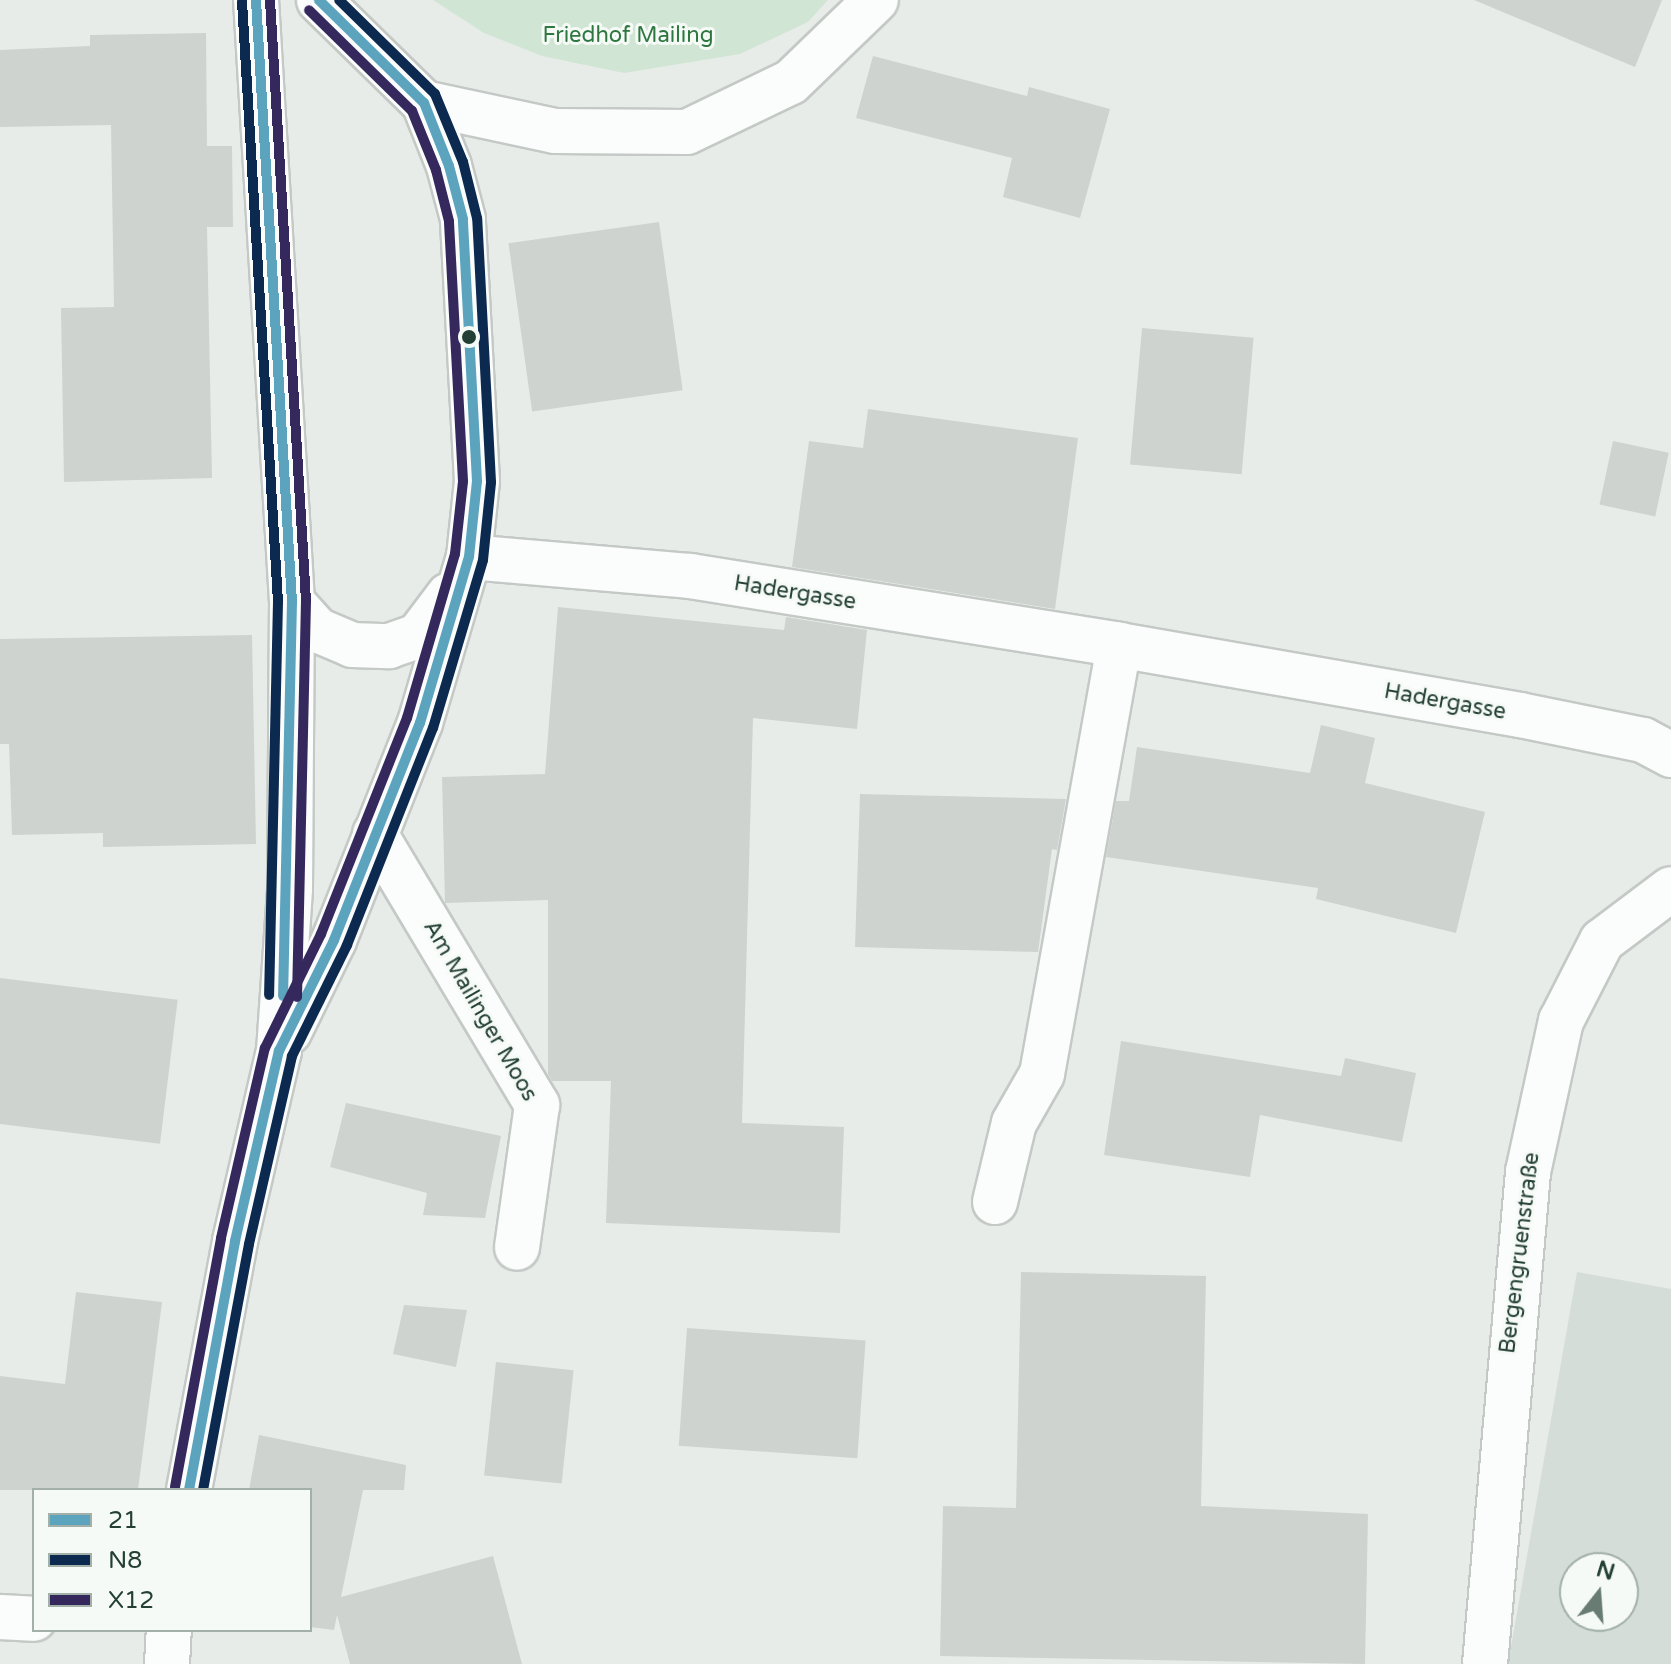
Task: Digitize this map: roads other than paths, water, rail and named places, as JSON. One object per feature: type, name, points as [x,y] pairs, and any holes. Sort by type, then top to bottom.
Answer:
[{"type":"street","points":[[189,1488],[232,1256],[279,1051],[290,888],[292,602],[256,0]]},
{"type":"street","points":[[279,1051],[334,940],[420,723],[469,557],[477,481],[463,219],[424,103],[319,0]]},
{"type":"street","points":[[424,103],[555,131],[687,132],[791,82],[876,0]]},
{"type":"street","points":[[292,602],[317,630],[352,645],[389,646],[418,636],[442,609],[469,557]]},
{"type":"street","name":"Hadergasse","points":[[469,557],[690,576],[1119,645],[1535,718],[1643,740],[1671,755]]},
{"type":"street","points":[[995,1202],[1014,1123],[1042,1074],[1119,645]]},
{"type":"street","name":"Am Mailinger Moos","points":[[375,834],[537,1105],[517,1248]]},
{"type":"street","name":"Bergengruenstraße","points":[[1485,1664],[1528,1172],[1561,1021],[1602,941],[1671,889]]},
{"type":"street","points":[[0,1617],[32,1619]]},
{"type":"street","points":[[167,1664],[169,1632]]},
{"type":"park label","name":"Friedhof Mailing","points":[[628,36]]}]
